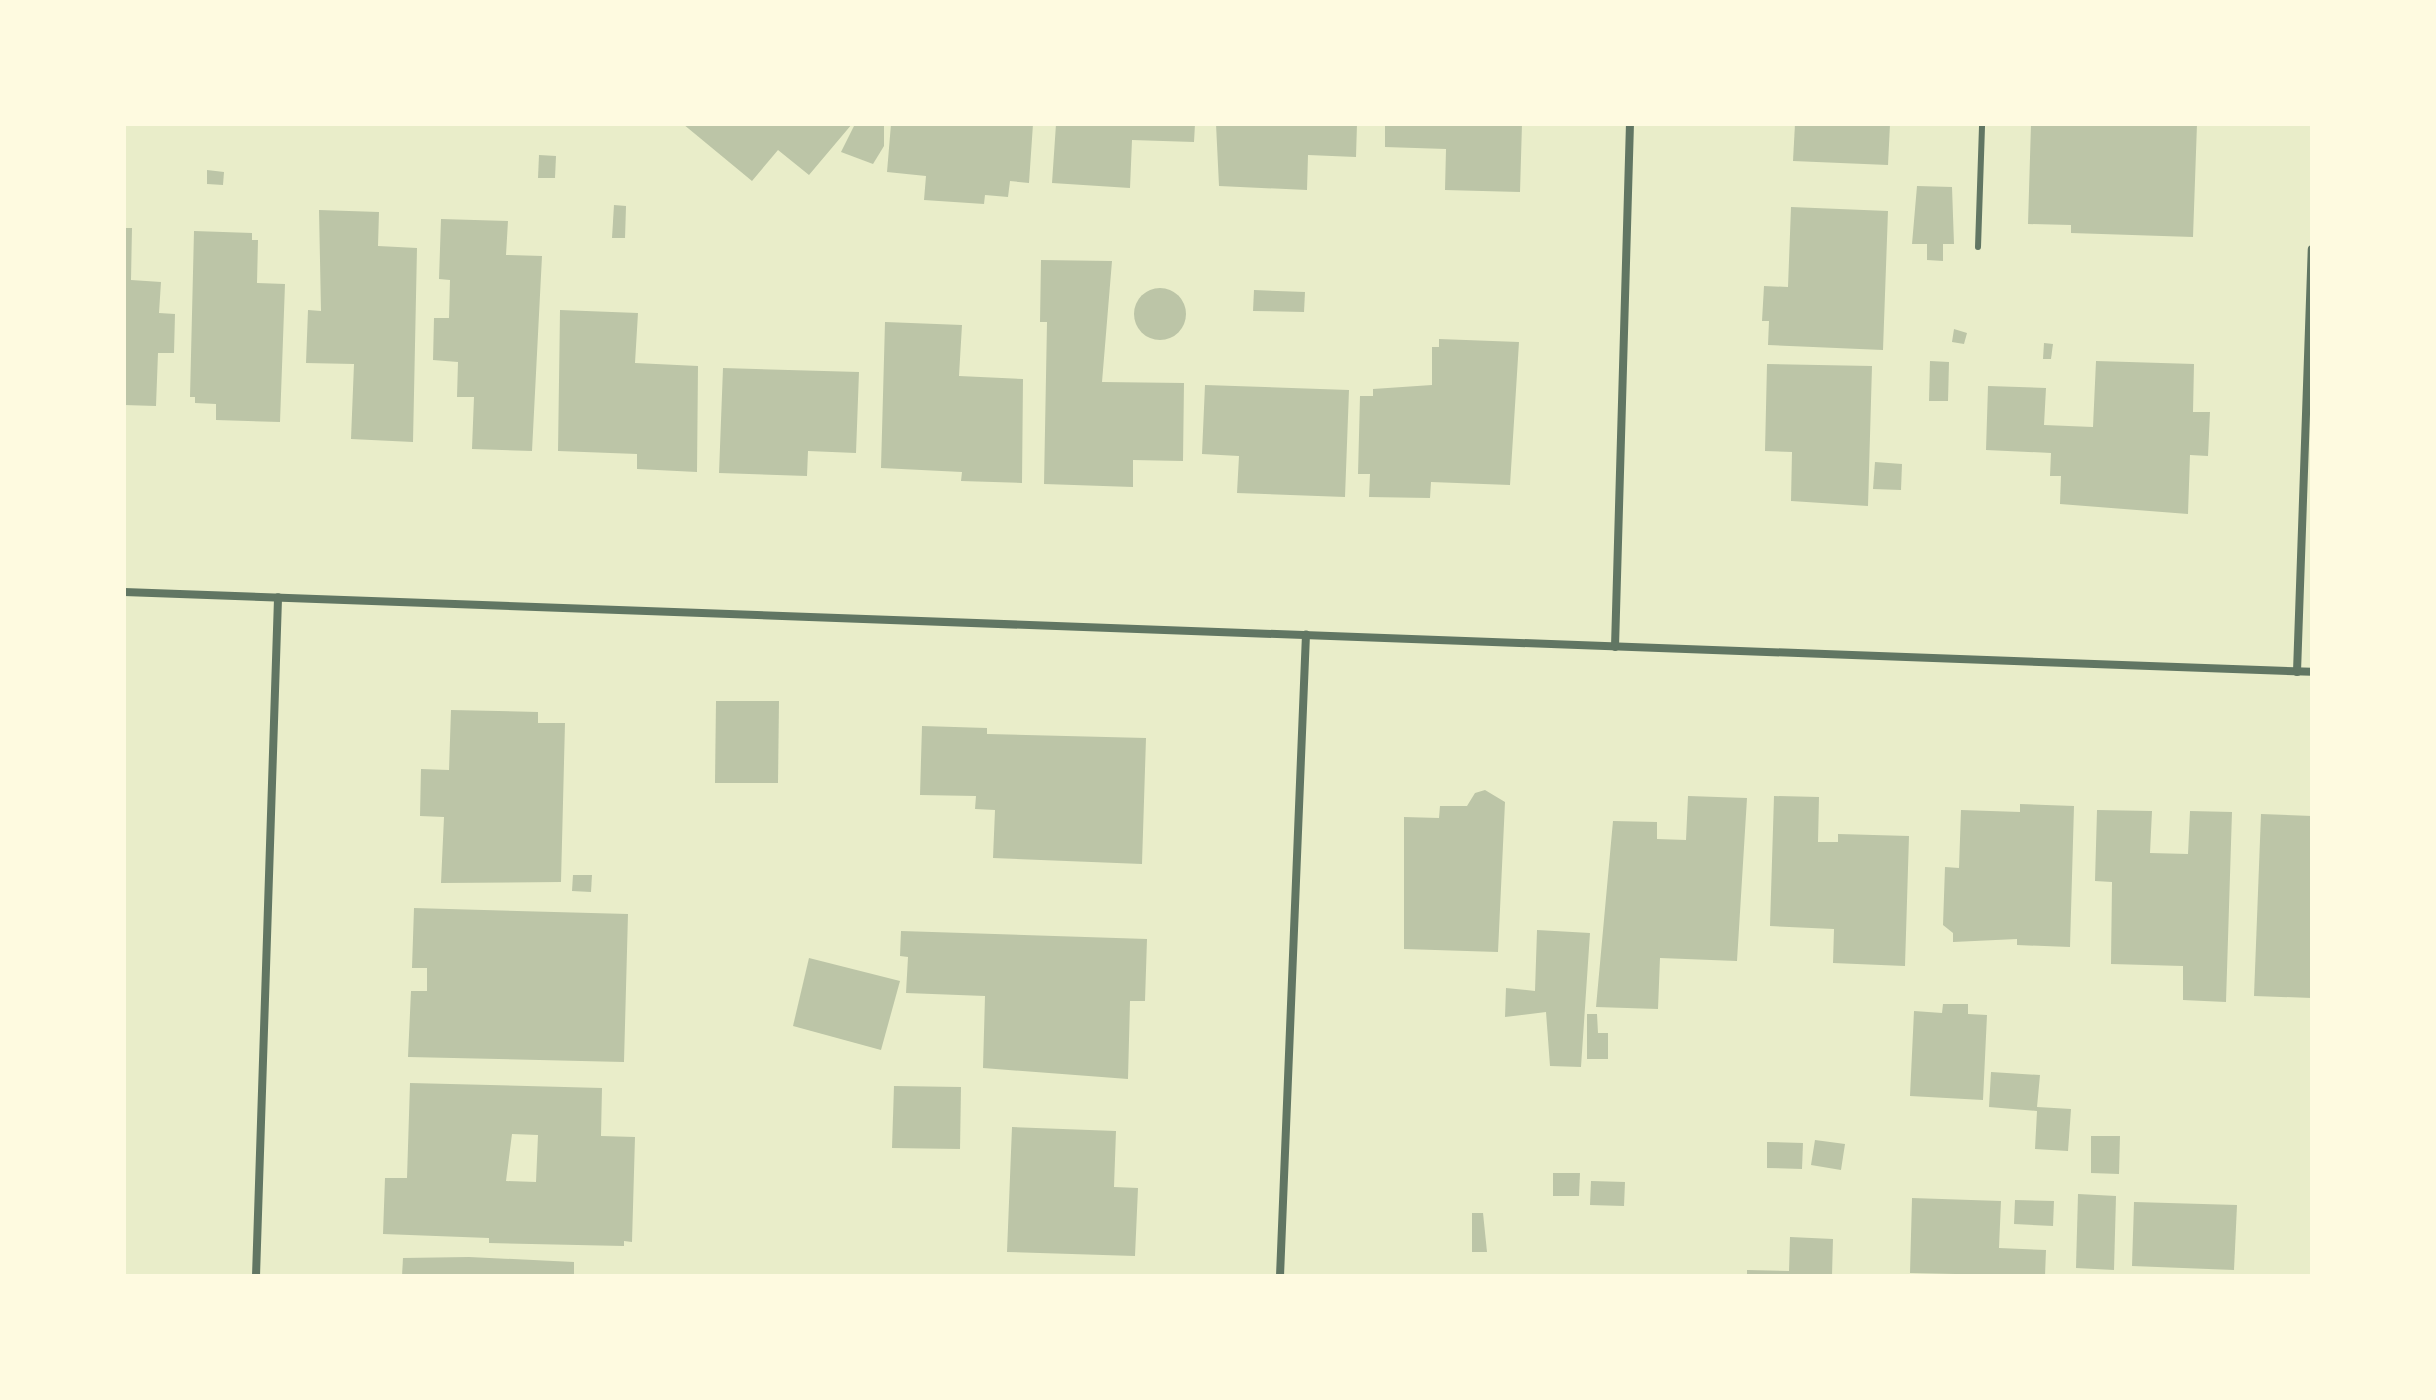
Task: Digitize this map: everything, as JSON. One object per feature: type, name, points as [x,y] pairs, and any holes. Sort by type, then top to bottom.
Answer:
[{"type":"street","points":[[1615,647],[1630,124]]},
{"type":"street","points":[[2297,672],[2312,249]]},
{"type":"street","points":[[124,592],[2312,672]]},
{"type":"street","points":[[256,1276],[278,597]]},
{"type":"street","points":[[1280,1276],[1306,635]]},
{"type":"lane","points":[[1978,247],[1982,124]]},
{"type":"building","points":[[683,124],[852,124],[809,175],[778,150],[752,181]]},
{"type":"building","points":[[855,124],[884,124],[884,146],[873,164],[841,152]]},
{"type":"building","points":[[891,124],[1033,124],[1029,183],[1010,181],[1008,197],[985,195],[984,204],[924,200],[926,176],[887,172]]},
{"type":"building","points":[[1056,124],[1195,124],[1194,142],[1132,140],[1130,188],[1052,183]]},
{"type":"building","points":[[1216,124],[1357,124],[1356,157],[1308,155],[1307,190],[1219,186]]},
{"type":"building","points":[[1385,124],[1522,124],[1520,192],[1445,190],[1446,149],[1385,147]]},
{"type":"building","points":[[1795,124],[1890,124],[1888,165],[1793,161]]},
{"type":"building","points":[[2031,124],[2197,124],[2193,237],[2071,233],[2071,225],[2028,224]]},
{"type":"building","points":[[539,155],[556,156],[555,178],[538,178]]},
{"type":"building","points":[[207,170],[224,172],[223,185],[207,184]]},
{"type":"building","points":[[1917,186],[1952,187],[1954,244],[1943,244],[1943,261],[1927,260],[1927,244],[1912,244]]},
{"type":"building","points":[[614,205],[626,206],[625,238],[612,238]]},
{"type":"building","points":[[1791,207],[1888,211],[1883,350],[1768,345],[1769,321],[1762,321],[1764,286],[1788,287]]},
{"type":"building","points":[[319,210],[379,212],[378,246],[417,248],[413,442],[351,439],[354,364],[306,363],[308,310],[321,311]]},
{"type":"building","points":[[441,219],[508,221],[506,255],[542,256],[532,451],[472,449],[474,397],[457,397],[458,362],[433,360],[434,318],[449,318],[450,280],[439,279]]},
{"type":"building","points":[[124,228],[132,228],[131,280],[161,282],[159,313],[175,314],[174,353],[158,353],[156,406],[124,405]]},
{"type":"building","points":[[194,231],[252,233],[252,240],[258,240],[257,283],[285,284],[280,422],[216,420],[216,404],[195,403],[195,397],[190,397]]},
{"type":"building","points":[[1041,260],[1112,261],[1102,382],[1184,383],[1183,461],[1133,460],[1133,487],[1044,484],[1047,322],[1040,322]]},
{"type":"building","points":[[1160,288],[1179,295],[1186,314],[1179,333],[1160,340],[1141,333],[1134,314],[1141,295]]},
{"type":"building","points":[[1254,290],[1305,292],[1304,312],[1253,311]]},
{"type":"building","points":[[560,310],[638,313],[635,363],[698,366],[697,472],[637,469],[637,454],[558,451]]},
{"type":"building","points":[[885,322],[962,325],[959,376],[1023,379],[1022,483],[961,481],[962,472],[881,468]]},
{"type":"building","points":[[1954,329],[1967,333],[1964,344],[1952,342]]},
{"type":"building","points":[[1439,339],[1519,342],[1510,485],[1431,482],[1430,498],[1369,497],[1370,474],[1358,474],[1360,396],[1373,396],[1373,389],[1432,385],[1432,347],[1439,347]]},
{"type":"building","points":[[2044,343],[2053,344],[2051,359],[2043,359]]},
{"type":"building","points":[[1930,361],[1949,362],[1948,401],[1929,401]]},
{"type":"building","points":[[2096,361],[2194,364],[2193,412],[2210,412],[2208,456],[2190,455],[2188,514],[2060,504],[2061,476],[2050,476],[2051,453],[1986,450],[1988,386],[2046,388],[2044,425],[2093,427]]},
{"type":"building","points":[[1767,364],[1872,366],[1868,506],[1791,501],[1792,452],[1765,451]]},
{"type":"building","points":[[723,368],[859,372],[856,453],[808,451],[807,476],[719,473]]},
{"type":"building","points":[[1205,385],[1349,390],[1345,497],[1237,493],[1239,456],[1202,454]]},
{"type":"building","points":[[1875,462],[1902,464],[1901,490],[1873,489]]},
{"type":"building","points":[[716,701],[779,701],[778,783],[715,783]]},
{"type":"building","points":[[451,710],[538,712],[538,723],[565,723],[561,882],[441,883],[444,817],[420,816],[421,769],[449,770]]},
{"type":"building","points":[[922,726],[987,728],[987,734],[1146,738],[1142,864],[993,858],[995,810],[975,809],[976,796],[920,795]]},
{"type":"building","points":[[1485,790],[1505,802],[1498,952],[1404,949],[1404,817],[1439,818],[1440,806],[1467,806],[1475,793]]},
{"type":"building","points":[[1688,796],[1747,798],[1737,961],[1660,958],[1658,1009],[1596,1007],[1613,821],[1657,822],[1657,839],[1686,840]]},
{"type":"building","points":[[1774,796],[1819,797],[1818,842],[1838,842],[1838,834],[1909,836],[1905,966],[1833,963],[1834,929],[1770,926]]},
{"type":"building","points":[[2020,804],[2074,806],[2070,947],[2017,945],[2017,939],[1953,942],[1953,933],[1943,925],[1945,867],[1959,868],[1961,810],[2020,812]]},
{"type":"building","points":[[2097,810],[2152,811],[2150,853],[2188,854],[2190,811],[2232,812],[2226,1002],[2183,1000],[2183,966],[2111,964],[2112,882],[2095,881]]},
{"type":"building","points":[[2261,814],[2312,816],[2312,998],[2254,996]]},
{"type":"building","points":[[573,875],[592,875],[591,892],[572,891]]},
{"type":"building","points":[[414,908],[628,914],[624,1062],[408,1057],[411,991],[427,991],[427,968],[412,968]]},
{"type":"building","points":[[1537,930],[1590,933],[1581,1067],[1550,1066],[1546,1012],[1505,1017],[1506,988],[1535,991]]},
{"type":"building","points":[[901,931],[1147,939],[1145,1001],[1130,1001],[1128,1079],[983,1068],[985,996],[906,993],[908,957],[900,956]]},
{"type":"building","points":[[809,958],[900,981],[881,1050],[793,1026]]},
{"type":"building","points":[[1943,1004],[1968,1004],[1968,1014],[1987,1015],[1983,1100],[1910,1096],[1914,1011],[1942,1013]]},
{"type":"building","points":[[1587,1014],[1597,1014],[1598,1033],[1608,1033],[1608,1059],[1587,1059]]},
{"type":"building","points":[[1991,1072],[2040,1075],[2037,1107],[2071,1109],[2068,1151],[2035,1149],[2037,1111],[1989,1107]]},
{"type":"building","points":[[410,1083],[602,1088],[601,1136],[635,1137],[632,1242],[624,1241],[624,1246],[489,1243],[489,1238],[383,1234],[385,1178],[407,1178]],"holes":[[[512,1134],[538,1135],[536,1182],[506,1181]]]},
{"type":"building","points":[[894,1086],[961,1087],[960,1149],[892,1148]]},
{"type":"building","points":[[1012,1127],[1116,1131],[1114,1187],[1138,1188],[1135,1256],[1007,1252]]},
{"type":"building","points":[[2091,1136],[2120,1136],[2119,1174],[2091,1173]]},
{"type":"building","points":[[1815,1140],[1845,1144],[1841,1170],[1811,1165]]},
{"type":"building","points":[[1767,1142],[1803,1143],[1802,1169],[1767,1168]]},
{"type":"building","points":[[1553,1173],[1580,1173],[1579,1196],[1553,1196]]},
{"type":"building","points":[[1591,1181],[1625,1182],[1624,1206],[1590,1205]]},
{"type":"building","points":[[2078,1194],[2116,1196],[2114,1270],[2076,1268]]},
{"type":"building","points":[[1912,1198],[2001,1201],[1999,1248],[2046,1250],[2045,1276],[1910,1273]]},
{"type":"building","points":[[2015,1200],[2054,1201],[2053,1226],[2014,1224]]},
{"type":"building","points":[[2134,1202],[2237,1205],[2234,1270],[2132,1266]]},
{"type":"building","points":[[1472,1213],[1483,1213],[1487,1252],[1472,1252]]},
{"type":"building","points":[[1790,1237],[1833,1239],[1832,1276],[1747,1276],[1747,1270],[1789,1271]]},
{"type":"building","points":[[469,1257],[574,1262],[574,1276],[402,1276],[403,1258]]}]
